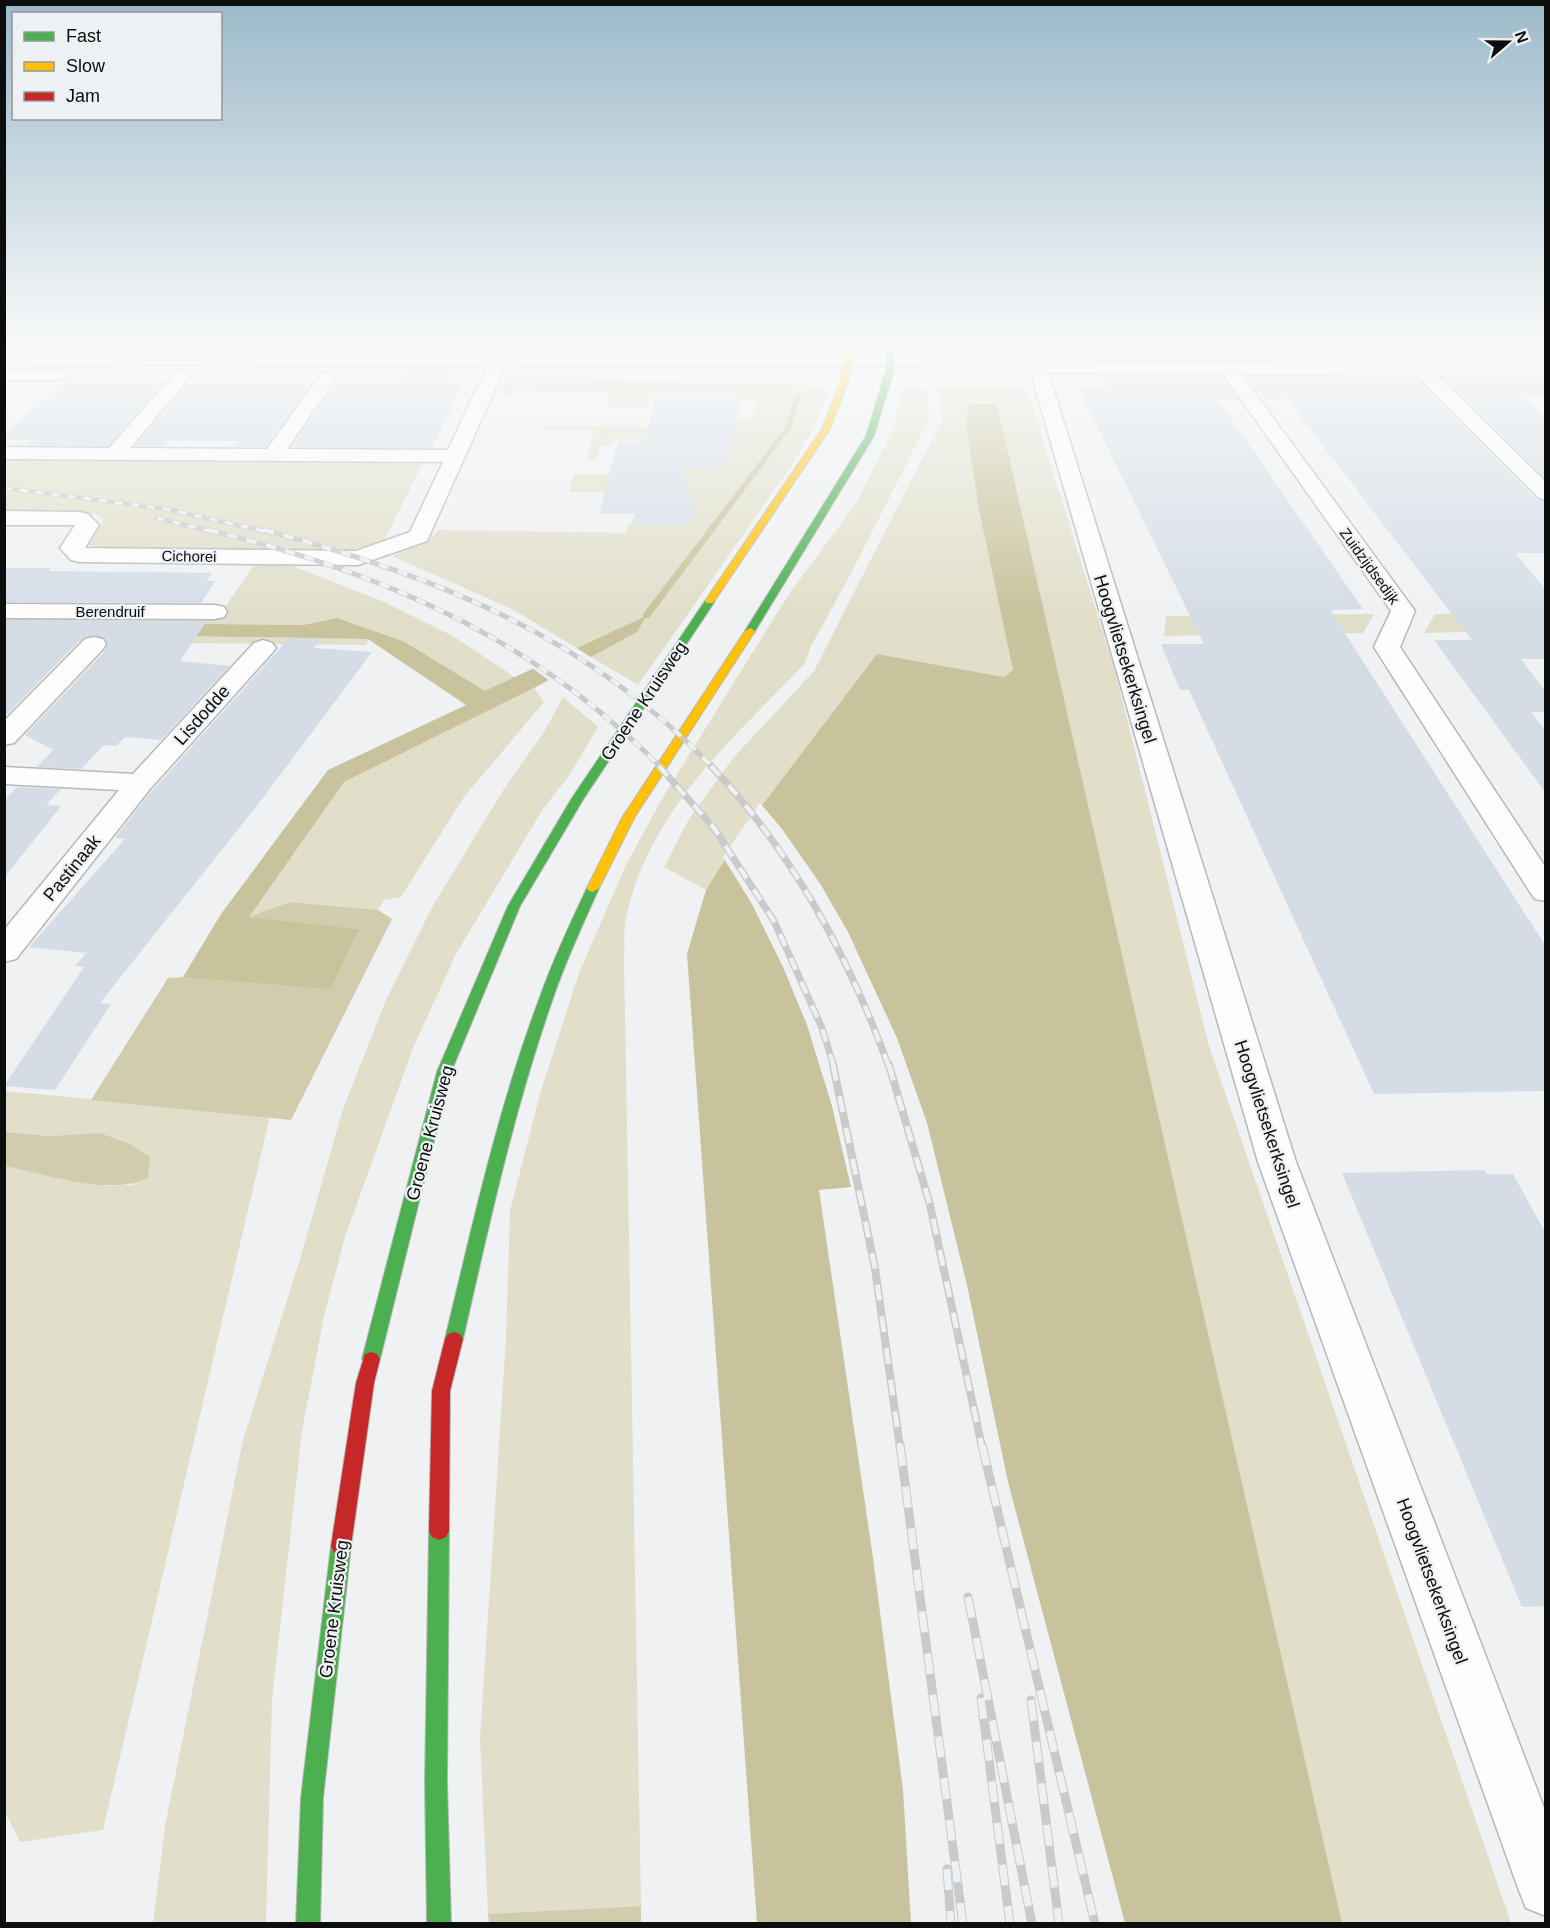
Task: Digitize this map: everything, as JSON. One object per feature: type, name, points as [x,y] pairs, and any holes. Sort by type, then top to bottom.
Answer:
[{"type":"main road","name":"Groene Kruisweg","points":[[308,1923],[313,1786],[336,1579],[365,1383],[444,1072],[514,906],[578,798],[822,435]]},
{"type":"main road","points":[[439,1923],[436,1782],[441,1391],[515,1089],[570,934],[628,818],[735,656],[870,435]]},
{"type":"street","points":[[114,454],[131,435]]},
{"type":"street","points":[[273,455],[287,435]]},
{"type":"street","points":[[4,453],[456,456],[465,435]]},
{"type":"street","name":"Hoogvlietsekerksingel","points":[[1058,435],[1277,1162],[1545,1888]]},
{"type":"street","name":"Zuidzijdsedijk","points":[[1287,435],[1403,611],[1387,647],[1545,892]]},
{"type":"street","points":[[1486,435],[1545,494]]},
{"type":"street","name":"Cichorei","points":[[4,518],[80,519],[88,525],[71,548],[79,555],[358,558],[419,536],[456,456]]},
{"type":"street","name":"Berendruif","points":[[4,611],[215,612]]},
{"type":"street","points":[[4,738],[94,644]]},
{"type":"street","name":"Lisdodde","points":[[140,783],[263,648]]},
{"type":"street","points":[[4,775],[140,783]]},
{"type":"street","name":"Pastinaak","points":[[4,952],[140,783]]},
{"type":"shaded area","points":[[593,435],[810,435],[792,465],[638,685],[591,657],[637,632],[645,617],[578,649],[514,610],[392,556],[426,542],[439,530],[626,533],[629,524],[675,524],[663,492],[569,492],[574,474],[645,474],[699,439],[613,439],[611,446],[600,446],[596,460],[586,460]]},
{"type":"shaded area","points":[[890,435],[921,435],[811,646],[805,663],[698,777],[675,808],[638,876],[626,919],[624,960],[641,1906],[488,1914],[480,1739],[506,1338],[510,1211],[540,1094],[579,973],[626,865],[663,797],[789,594],[857,502]]},
{"type":"shaded area","points":[[934,435],[968,435],[979,510],[1013,670],[1004,677],[877,654],[744,829],[706,890],[664,867],[689,819],[734,757],[814,671]]},
{"type":"shaded area","points":[[968,435],[1004,435],[1342,1923],[757,1923],[687,954],[706,890],[744,829],[877,654],[1004,677],[1013,670],[979,510]]},
{"type":"shaded area","points":[[1004,435],[1041,435],[1115,671],[1209,1046],[1511,1923],[1342,1923]]},
{"type":"shaded area","points":[[5,458],[423,463],[384,541],[346,551],[101,548],[89,545],[104,520],[96,514],[5,512]]},
{"type":"shaded area","points":[[290,565],[382,601],[453,636],[516,678],[485,692],[403,641],[337,618],[303,625],[5,622],[5,616],[217,619],[253,566]]},
{"type":"shaded area","points":[[1545,612],[1545,630],[1424,633],[1435,614]]},
{"type":"shaded area","points":[[1374,614],[1363,633],[1164,636],[1166,616]]},
{"type":"shaded area","points":[[646,616],[637,632],[534,688],[344,782],[249,917],[359,929],[330,989],[183,977],[221,914],[328,770],[466,705],[368,639],[5,633],[5,622],[303,625],[337,618],[403,641],[485,691]]},
{"type":"shaded area","points":[[5,633],[368,639],[366,645],[5,641]]},
{"type":"shaded area","points":[[534,688],[544,702],[464,797],[401,897],[384,900],[378,910],[290,902],[248,917],[344,782]]},
{"type":"shaded area","points":[[563,697],[598,727],[568,777],[543,809],[456,954],[413,1048],[345,1237],[324,1316],[302,1431],[272,1699],[266,1923],[153,1923],[165,1826],[243,1440],[301,1256],[343,1109],[386,1000],[431,909],[504,789],[544,732]]},
{"type":"shaded area","points":[[290,902],[378,910],[392,919],[291,1120],[91,1100],[168,978],[183,977],[358,929],[248,917]]},
{"type":"shaded area","points":[[5,1091],[270,1116],[103,1830],[20,1842],[4,1810],[5,1166],[107,1186],[134,1185],[100,1133],[50,1136],[5,1132]]},
{"type":"shaded area","points":[[5,1132],[50,1136],[100,1133],[130,1144],[150,1157],[148,1178],[132,1183],[96,1185],[5,1166]]},
{"type":"shaded area","points":[[641,1906],[641,1923],[489,1923],[488,1914]]},
{"type":"pier","points":[[575,647],[594,659],[551,682],[531,667]]},
{"type":"pier","points":[[760,803],[782,829],[821,885],[848,932],[897,1038],[927,1123],[967,1285],[1008,1482],[1125,1923],[911,1923],[903,1790],[873,1558],[819,1190],[851,1187],[832,1106],[807,1025],[783,967],[752,904],[723,857]]},
{"type":"building","points":[[4,435],[118,435],[108,446],[26,445],[32,440],[4,439]]},
{"type":"building","points":[[144,435],[275,435],[266,447],[235,447],[238,441],[168,441],[164,446],[135,446]]},
{"type":"building","points":[[299,435],[438,435],[432,448],[291,447]]},
{"type":"building","points":[[646,435],[734,435],[730,452],[718,468],[682,468],[697,512],[682,525],[632,525],[635,514],[599,514],[618,441],[645,441]]},
{"type":"building","points":[[1102,435],[1242,435],[1363,609],[1330,610],[1545,945],[1545,1091],[1374,1094],[1189,690],[1180,690],[1161,644],[1204,644]]},
{"type":"building","points":[[1315,435],[1473,435],[1537,500],[1545,502],[1545,553],[1515,553],[1545,589],[1545,659],[1521,659],[1545,691],[1545,712],[1531,712],[1545,730],[1545,792],[1434,640],[1472,640]]},
{"type":"building","points":[[1502,435],[1545,435],[1545,478]]},
{"type":"building","points":[[4,568],[51,568],[49,571],[212,573],[206,581],[215,581],[201,603],[4,602]]},
{"type":"building","points":[[4,620],[207,621],[180,661],[230,666],[161,740],[125,737],[116,746],[104,745],[81,769],[37,767],[53,750],[25,735],[105,651],[108,643],[103,637],[94,635],[83,637],[4,717]]},
{"type":"building","points":[[289,638],[320,639],[314,648],[372,652],[263,798],[100,1003],[111,1004],[55,1090],[4,1086],[84,967],[75,966],[86,953],[29,947],[125,839],[115,838],[145,799]]},
{"type":"building","points":[[17,787],[61,789],[46,805],[61,806],[4,878],[4,801]]},
{"type":"building","points":[[1484,1170],[1487,1174],[1513,1174],[1545,1232],[1545,1606],[1522,1607],[1342,1173]]},
{"type":"waterway","points":[[646,616],[783,435]]},
{"type":"railway","points":[[4,488],[166,509],[269,532]]},
{"type":"railway","points":[[157,518],[214,532]]},
{"type":"railway","points":[[208,530],[261,544],[365,578],[415,598],[464,622],[557,679],[616,725],[659,766]]},
{"type":"railway","points":[[264,530],[388,568],[448,590],[506,617],[561,647],[614,681],[664,721],[711,766]]},
{"type":"railway","points":[[659,766],[714,828],[774,921],[822,1028],[834,1067]]},
{"type":"railway","points":[[711,766],[768,834],[815,907],[855,985],[889,1067]]},
{"type":"railway","points":[[833,1065],[875,1268],[900,1447]]},
{"type":"railway","points":[[889,1065],[930,1205],[982,1447]]},
{"type":"railway","points":[[900,1445],[963,1924]]},
{"type":"railway","points":[[982,1445],[1095,1924]]},
{"type":"railway","points":[[968,1597],[1032,1924]]},
{"type":"railway","points":[[981,1698],[1010,1924]]},
{"type":"railway","points":[[1031,1700],[1059,1924]]},
{"type":"railway","points":[[947,1869],[951,1924]]},
{"type":"traffic: fast","points":[[750,631],[870,435]]},
{"type":"traffic: fast","points":[[371,1359],[444,1072],[514,906],[578,798],[710,601]]},
{"type":"traffic: fast","points":[[454,1339],[511,1109],[528,1053],[568,942],[593,888]]},
{"type":"traffic: fast","points":[[439,1531],[436,1782],[439,1924]]},
{"type":"traffic: fast","points":[[308,1924],[312,1798],[341,1546]]},
{"type":"traffic: slow","points":[[710,601],[822,435]]},
{"type":"traffic: slow","points":[[593,888],[628,818],[750,631]]},
{"type":"traffic: jam","points":[[439,1531],[441,1391],[454,1339]]},
{"type":"traffic: jam","points":[[341,1546],[365,1383],[371,1359]]}]
